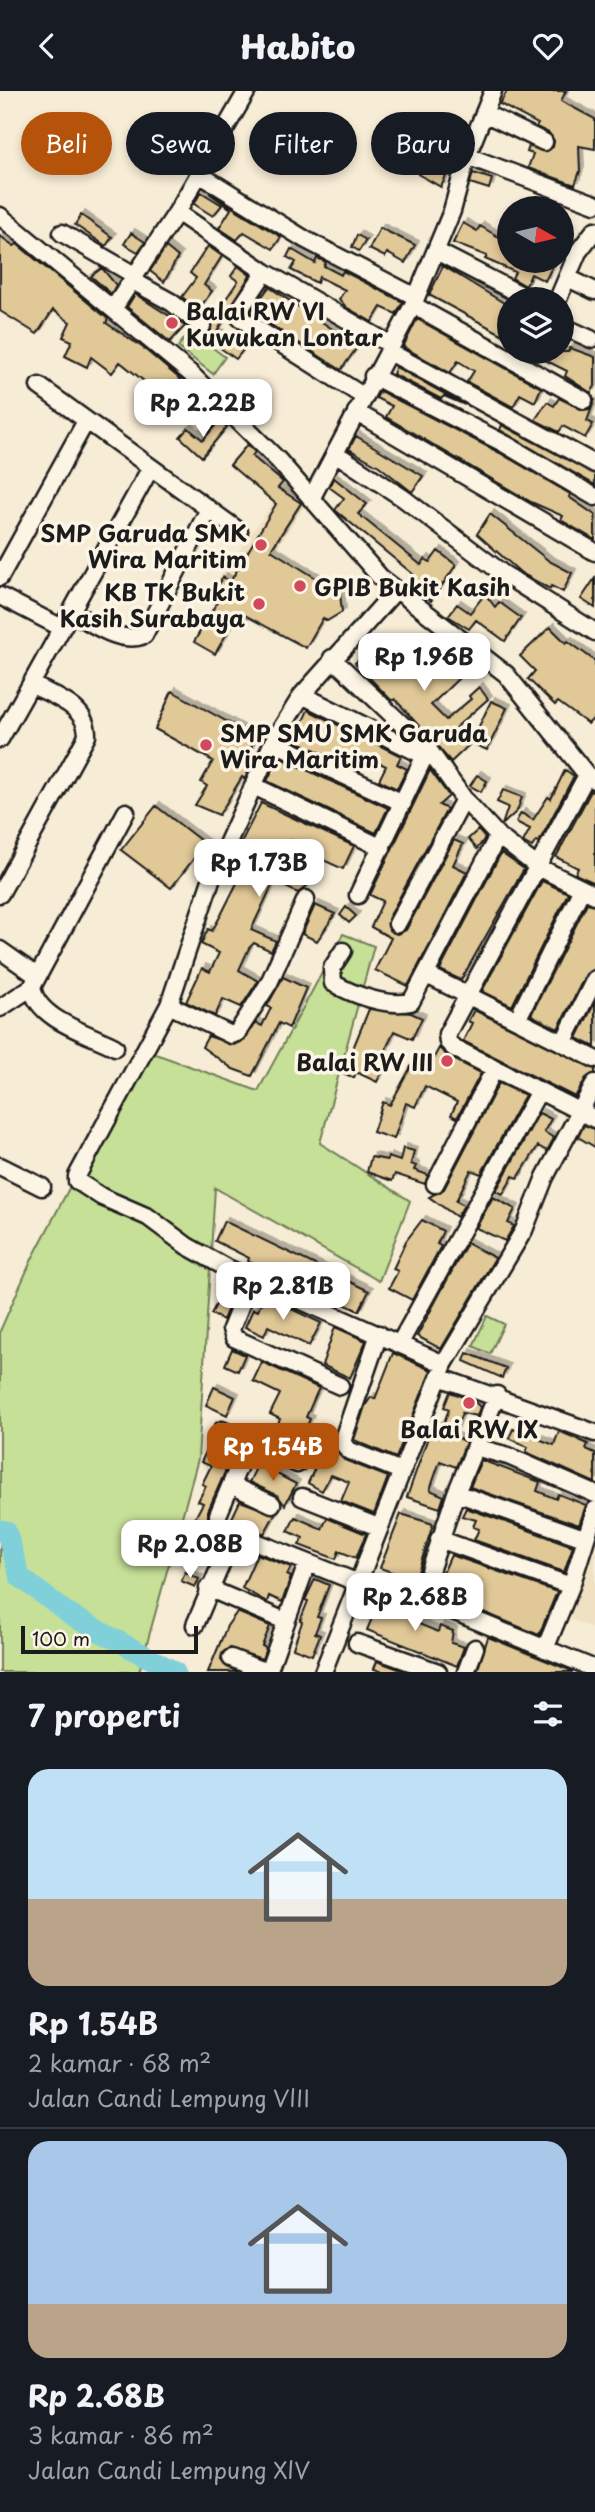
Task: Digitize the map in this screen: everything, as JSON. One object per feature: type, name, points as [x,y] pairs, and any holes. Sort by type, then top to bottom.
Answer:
[{"type":"street","points":[[235,112],[247,91]]},
{"type":"street","points":[[475,136],[493,91]]},
{"type":"street","points":[[484,113],[544,142]]},
{"type":"street","points":[[475,159],[595,204]]},
{"type":"street","points":[[113,309],[198,175]]},
{"type":"street","points":[[201,175],[306,240],[584,400]]},
{"type":"street","points":[[311,499],[373,376],[415,301],[452,211],[462,175]]},
{"type":"street","points":[[177,212],[265,272],[390,348],[595,464]]},
{"type":"street","points":[[0,216],[199,381],[278,460],[395,591],[506,674],[591,777],[538,867],[447,1034],[448,1042],[595,1119]]},
{"type":"street","points":[[62,233],[171,302],[202,326]]},
{"type":"street","points":[[564,287],[578,253],[594,235]]},
{"type":"street","points":[[436,251],[506,287]]},
{"type":"street","points":[[265,272],[238,312],[240,318],[363,396]]},
{"type":"street","points":[[568,278],[595,291]]},
{"type":"street","points":[[574,331],[591,339]]},
{"type":"street","points":[[373,376],[505,444],[595,497]]},
{"type":"street","points":[[39,386],[239,531]]},
{"type":"street","points":[[356,412],[595,552]]},
{"type":"street","points":[[0,577],[86,422]]},
{"type":"street","points":[[335,453],[402,498],[502,573],[595,632]]},
{"type":"street","points":[[0,739],[150,469]]},
{"type":"street","points":[[71,612],[122,637],[132,640],[144,635],[208,510]]},
{"type":"street","points":[[395,591],[332,658],[302,695],[273,742],[211,880],[169,1005],[76,1179],[94,1192],[148,1217],[199,1253],[251,1279],[400,1343],[442,1371],[595,1433]]},
{"type":"street","points":[[0,596],[62,628]]},
{"type":"street","points":[[332,658],[427,753],[498,836],[538,867],[589,892],[517,1020]]},
{"type":"street","points":[[0,894],[88,736],[88,722],[80,711],[31,684]]},
{"type":"street","points":[[302,695],[427,753]]},
{"type":"street","points":[[273,742],[403,803]]},
{"type":"street","points":[[358,895],[427,753]]},
{"type":"street","points":[[254,786],[382,848]]},
{"type":"street","points":[[397,923],[464,799]]},
{"type":"street","points":[[0,1008],[34,981],[126,812]]},
{"type":"street","points":[[343,951],[331,977],[333,983],[346,991],[388,1002],[411,1002],[498,836]]},
{"type":"street","points":[[169,1005],[231,1035],[237,1033],[269,983],[306,899]]},
{"type":"street","points":[[0,950],[34,981],[34,1000],[43,1011],[115,1047]]},
{"type":"street","points":[[427,975],[595,1059]]},
{"type":"street","points":[[563,1043],[595,979]]},
{"type":"street","points":[[435,1184],[495,1068]]},
{"type":"street","points":[[323,1672],[356,1582],[442,1371],[524,1230],[545,1177],[595,1083]]},
{"type":"street","points":[[400,1343],[539,1091]]},
{"type":"street","points":[[0,1166],[42,1187]]},
{"type":"street","points":[[251,1279],[231,1329],[234,1338],[340,1386]]},
{"type":"street","points":[[379,1334],[342,1442],[348,1450],[401,1471]]},
{"type":"street","points":[[421,1598],[456,1493],[497,1395]]},
{"type":"street","points":[[222,1430],[297,1464]]},
{"type":"street","points":[[249,1442],[218,1515],[219,1527],[356,1582],[421,1598],[595,1669]]},
{"type":"street","points":[[475,1447],[508,1456],[595,1494]]},
{"type":"street","points":[[231,1485],[272,1504]]},
{"type":"street","points":[[456,1493],[584,1538]]},
{"type":"street","points":[[302,1497],[378,1527]]},
{"type":"street","points":[[545,1649],[571,1586],[595,1510]]},
{"type":"street","points":[[195,1625],[208,1588],[234,1534]]},
{"type":"street","points":[[439,1539],[571,1586]]},
{"type":"street","points":[[231,1658],[267,1672],[307,1564]]},
{"type":"street","points":[[208,1588],[285,1621]]},
{"type":"street","points":[[357,1643],[438,1672]]},
{"type":"street","points":[[466,1672],[475,1648]]},
{"type":"shaded area","name":"SMP Garuda SMK Wira Maritim","points":[[288,482],[308,500],[239,608],[211,590]]},
{"type":"shaded area","points":[[595,1550],[595,1629],[568,1618]]},
{"type":"green space","points":[[190,331],[225,357],[213,374],[178,347]]},
{"type":"green space","points":[[343,934],[374,946],[320,1143],[410,1201],[379,1281],[215,1188],[198,1459],[139,1672],[0,1672],[0,1331],[32,1259],[142,1049],[258,1091]]},
{"type":"green space","points":[[487,1316],[504,1324],[490,1354],[473,1346]]},
{"type":"building","points":[[507,91],[566,91],[561,101],[595,119],[595,149],[579,146],[580,171],[575,185],[528,168],[533,154],[527,152],[529,146],[545,152],[553,147],[554,141],[549,133],[536,127],[538,124],[500,104]]},
{"type":"building","points":[[475,174],[492,179],[489,189],[470,183]]},
{"type":"building","points":[[420,175],[447,175],[441,187]]},
{"type":"building","points":[[201,192],[222,205],[213,216],[194,204]]},
{"type":"building","points":[[209,193],[281,237],[273,249],[244,232],[237,240],[219,228],[231,209]]},
{"type":"building","points":[[81,215],[112,237],[106,246],[75,225]]},
{"type":"building","points":[[463,223],[477,231],[480,226],[497,236],[497,264],[485,259],[487,256],[453,243]]},
{"type":"building","points":[[380,228],[415,245],[405,263],[387,253],[385,257],[369,249]]},
{"type":"building","points":[[131,233],[145,242],[138,252],[124,244]]},
{"type":"building","points":[[357,235],[366,240],[359,251],[352,247]]},
{"type":"building","points":[[0,236],[14,246],[17,244],[108,319],[106,323],[142,347],[180,379],[172,388],[184,397],[169,419],[159,411],[162,407],[139,389],[145,382],[120,362],[112,373],[91,357],[87,367],[65,356],[72,341],[63,337],[70,322],[53,310],[37,334],[0,311]]},
{"type":"building","points":[[208,246],[222,256],[204,285],[212,291],[198,310],[182,297],[196,278],[190,273]]},
{"type":"building","points":[[166,247],[178,257],[164,282],[150,271]]},
{"type":"building","points":[[291,249],[315,263],[317,258],[326,262],[324,266],[341,275],[343,271],[403,302],[396,314],[381,307],[372,322],[346,307],[339,299],[345,290],[319,277],[317,283],[291,270],[296,262],[287,257]]},
{"type":"building","points":[[238,266],[250,275],[217,332],[243,350],[236,359],[203,336],[211,332],[211,321],[238,281],[231,276]]},
{"type":"building","points":[[443,266],[497,299],[497,332],[429,295]]},
{"type":"building","points":[[102,268],[116,285],[111,294],[91,276]]},
{"type":"building","points":[[514,273],[549,273],[545,281],[531,274],[526,286],[512,278]]},
{"type":"building","points":[[269,287],[358,346],[341,370],[251,312]]},
{"type":"building","points":[[135,294],[185,326],[170,342],[127,307]]},
{"type":"building","points":[[417,319],[541,388],[535,402],[520,394],[513,407],[467,382],[474,371],[458,361],[450,373],[403,347]]},
{"type":"building","points":[[574,349],[595,357],[595,386],[591,393],[565,376],[567,371],[553,364],[574,364]]},
{"type":"building","points":[[395,368],[465,405],[444,396],[441,399],[393,374]]},
{"type":"building","points":[[380,391],[500,453],[570,494],[569,497],[595,515],[595,540],[561,520],[563,516],[531,502],[386,417],[392,406],[376,398]]},
{"type":"building","points":[[559,398],[583,410],[590,409],[595,399],[587,421],[593,424],[585,438],[563,426],[559,432],[535,420],[547,402],[554,406]]},
{"type":"building","points":[[219,421],[227,427],[202,457],[180,437],[188,428],[203,440]]},
{"type":"building","points":[[502,425],[595,474],[595,485],[500,430]]},
{"type":"building","points":[[356,436],[423,476],[412,492],[379,466],[349,449]]},
{"type":"building","points":[[247,445],[255,452],[252,456],[283,482],[278,488],[301,503],[271,550],[340,593],[342,612],[327,621],[323,618],[306,648],[239,612],[215,654],[194,642],[221,595],[215,591],[223,577],[230,582],[276,504],[230,465]]},
{"type":"building","points":[[334,478],[367,504],[358,514],[421,565],[425,559],[430,562],[438,551],[456,565],[431,601],[408,584],[414,575],[335,510],[344,498],[329,487]]},
{"type":"building","points":[[490,514],[549,561],[572,573],[563,592],[551,586],[550,589],[521,573],[477,534]]},
{"type":"building","points":[[595,578],[595,608],[581,599]]},
{"type":"building","points":[[485,594],[495,607],[499,602],[521,618],[505,641],[476,620],[469,629],[448,616],[457,604],[470,613]]},
{"type":"building","points":[[550,627],[566,643],[568,641],[595,661],[595,717],[588,724],[558,702],[555,705],[528,679],[535,671],[520,656]]},
{"type":"building","points":[[429,641],[460,670],[456,673],[460,677],[431,705],[446,720],[471,699],[469,696],[479,687],[488,699],[454,729],[469,745],[451,762],[395,699],[392,701],[355,663],[373,646],[397,670]]},
{"type":"building","points":[[172,691],[256,738],[246,756],[253,760],[245,779],[242,777],[219,815],[195,805],[207,786],[201,782],[213,761],[155,729]]},
{"type":"building","points":[[491,701],[507,708],[487,750],[471,743]]},
{"type":"building","points":[[308,710],[401,756],[397,764],[407,769],[397,789],[379,780],[386,766],[367,757],[360,771],[294,740]]},
{"type":"building","points":[[279,757],[388,808],[376,833],[267,781]]},
{"type":"building","points":[[430,770],[449,796],[439,805],[447,809],[388,919],[389,930],[397,934],[406,930],[454,840],[463,844],[453,865],[467,872],[408,986],[375,970],[391,938],[371,927],[383,901],[370,895]]},
{"type":"building","points":[[565,770],[574,776],[539,842],[536,841],[532,847],[523,842],[530,829],[516,822],[521,813],[533,820],[548,797],[551,799]]},
{"type":"building","points":[[477,775],[487,781],[481,792],[470,786]]},
{"type":"building","points":[[503,790],[522,797],[517,811],[502,825],[508,807],[497,802]]},
{"type":"building","points":[[591,791],[595,793],[595,883],[575,874],[578,868],[556,857]]},
{"type":"building","points":[[261,803],[354,846],[343,869],[319,858],[315,866],[311,864],[301,884],[307,886],[298,893],[274,881],[251,930],[276,941],[271,951],[254,943],[249,948],[239,970],[258,981],[241,1007],[223,999],[215,1016],[186,1002],[202,968],[210,972],[219,953],[201,944],[208,929],[212,931],[221,915],[244,865],[232,860]],"holes":[[[290,840],[307,848],[298,868],[281,860]]]},
{"type":"building","points":[[156,806],[205,844],[171,888],[121,850]]},
{"type":"building","points":[[478,830],[485,838],[477,849],[468,839]]},
{"type":"building","points":[[501,853],[524,869],[461,980],[440,970]]},
{"type":"building","points":[[542,881],[568,893],[512,1006],[482,991]]},
{"type":"building","points":[[587,903],[595,905],[595,969],[586,974],[558,1029],[531,1015]]},
{"type":"building","points":[[315,905],[335,914],[317,941],[302,934]]},
{"type":"building","points":[[346,907],[356,916],[349,923],[340,915]]},
{"type":"building","points":[[283,977],[306,988],[289,1028],[279,1023],[252,1076],[233,1069],[202,1047],[208,1036],[234,1045],[245,1039],[256,1023],[262,1026],[271,1008],[267,1006]]},
{"type":"building","points":[[595,1002],[595,1047],[577,1038]]},
{"type":"building","points":[[369,1009],[411,1013],[422,1018],[412,1039],[394,1031],[381,1060],[386,1063],[377,1082],[356,1072],[354,1078],[343,1073]]},
{"type":"building","points":[[474,1010],[595,1069],[595,1073],[586,1078],[575,1097],[463,1041],[472,1023],[468,1021]]},
{"type":"building","points":[[439,1048],[449,1057],[481,1073],[457,1118],[451,1115],[457,1102],[425,1086],[415,1107],[406,1103],[394,1139],[373,1132],[383,1102],[390,1105],[414,1061],[429,1067]]},
{"type":"building","points":[[499,1083],[525,1095],[481,1174],[471,1170],[456,1201],[464,1205],[457,1217],[429,1197],[444,1189]]},
{"type":"building","points":[[539,1113],[551,1119],[544,1132],[554,1138],[547,1151],[538,1146],[518,1178],[513,1176],[503,1194],[496,1191]]},
{"type":"building","points":[[584,1125],[595,1129],[595,1147],[578,1137]]},
{"type":"building","points":[[403,1148],[414,1151],[411,1164],[416,1166],[414,1170],[428,1175],[425,1184],[395,1174],[392,1181],[367,1172],[371,1157],[387,1160],[388,1157],[400,1161]]},
{"type":"building","points":[[493,1197],[515,1209],[508,1223],[514,1226],[505,1241],[476,1228]]},
{"type":"building","points":[[422,1220],[443,1231],[437,1244],[441,1246],[412,1300],[389,1288],[398,1271],[393,1269],[406,1241]]},
{"type":"building","points":[[224,1221],[369,1291],[359,1311],[296,1282],[272,1276],[273,1273],[248,1261],[249,1258],[215,1241]]},
{"type":"building","points":[[467,1243],[495,1258],[441,1349],[417,1336]]},
{"type":"building","points":[[264,1296],[321,1323],[309,1346],[268,1326],[264,1336],[245,1327],[253,1309],[258,1311]]},
{"type":"building","points":[[218,1301],[229,1306],[223,1320],[211,1314]]},
{"type":"building","points":[[335,1327],[366,1341],[350,1378],[322,1365]]},
{"type":"building","points":[[232,1349],[245,1355],[238,1371],[225,1365]]},
{"type":"building","points":[[393,1353],[431,1370],[396,1458],[354,1440],[365,1406],[371,1397],[375,1399]]},
{"type":"building","points":[[467,1353],[506,1368],[502,1378],[464,1361]]},
{"type":"building","points":[[262,1362],[319,1388],[306,1417],[310,1419],[306,1428],[319,1434],[316,1441],[333,1448],[344,1460],[388,1477],[374,1514],[341,1501],[349,1482],[331,1475],[322,1491],[308,1483],[319,1459],[302,1450],[308,1439],[288,1430],[283,1443],[272,1439],[280,1419],[270,1414],[280,1394],[253,1381]]},
{"type":"building","points":[[214,1387],[235,1397],[227,1415],[206,1405]]},
{"type":"building","points":[[450,1392],[474,1401],[480,1407],[477,1416],[462,1413],[453,1436],[466,1442],[456,1467],[440,1461],[430,1490],[444,1496],[440,1508],[407,1497],[432,1426],[443,1425],[449,1409],[444,1407]]},
{"type":"building","points":[[513,1429],[554,1445],[559,1431],[588,1444],[586,1449],[595,1453],[595,1483],[526,1452],[528,1447],[509,1438]]},
{"type":"building","points":[[210,1444],[228,1453],[231,1447],[235,1449],[208,1511],[208,1525],[195,1518],[203,1503],[198,1501],[206,1486],[202,1484],[211,1466],[201,1462]]},
{"type":"building","points":[[481,1460],[540,1482],[537,1491],[556,1499],[558,1494],[586,1505],[579,1525],[470,1487]]},
{"type":"building","points":[[258,1464],[296,1484],[285,1505],[277,1495],[249,1482]]},
{"type":"building","points":[[240,1501],[275,1514],[264,1534],[232,1518]]},
{"type":"building","points":[[466,1508],[573,1546],[564,1572],[474,1540],[479,1529],[473,1527],[476,1520],[462,1516]]},
{"type":"building","points":[[401,1514],[433,1524],[414,1585],[397,1581],[400,1575],[380,1568]]},
{"type":"building","points":[[295,1517],[322,1529],[327,1518],[366,1534],[356,1558],[339,1551],[336,1559],[299,1545],[303,1538],[288,1531]]},
{"type":"building","points":[[200,1534],[219,1543],[215,1552],[196,1543]]},
{"type":"building","points":[[257,1554],[291,1567],[287,1575],[291,1577],[282,1602],[269,1596],[267,1602],[242,1588]]},
{"type":"building","points":[[451,1555],[557,1592],[539,1635],[459,1602],[464,1590],[440,1580]]},
{"type":"building","points":[[185,1572],[199,1579],[195,1587],[181,1581]]},
{"type":"building","points":[[315,1579],[329,1585],[317,1617],[321,1618],[315,1633],[320,1635],[312,1655],[293,1648],[308,1601],[305,1600]]},
{"type":"building","points":[[396,1603],[419,1608],[414,1622],[438,1632],[440,1626],[453,1631],[451,1643],[464,1647],[457,1666],[367,1630],[377,1606],[392,1612]]},
{"type":"building","points":[[237,1612],[270,1626],[262,1646],[266,1648],[262,1659],[229,1648],[222,1654],[221,1660],[227,1667],[238,1672],[208,1672],[227,1626]]},
{"type":"building","points":[[488,1637],[572,1671],[572,1672],[477,1672]]},
{"type":"building","points":[[377,1661],[407,1672],[383,1672],[374,1669]]},
{"type":"waterway","points":[[0,1530],[6,1531],[20,1577],[70,1615],[175,1672]]},
{"type":"place","name":"Balai RW VI Kuwukan Lontar","points":[[172,323]]},
{"type":"place","name":"SMP Garuda SMK Wira Maritim","points":[[261,545]]},
{"type":"place","name":"GPIB Bukit Kasih","points":[[300,586]]},
{"type":"place","name":"KB TK Bukit Kasih Surabaya","points":[[259,604]]},
{"type":"place","name":"SMP SMU SMK Garuda Wira Maritim","points":[[206,745]]},
{"type":"place","name":"Balai RW III","points":[[447,1061]]},
{"type":"place","name":"Balai RW IX","points":[[469,1403]]}]
